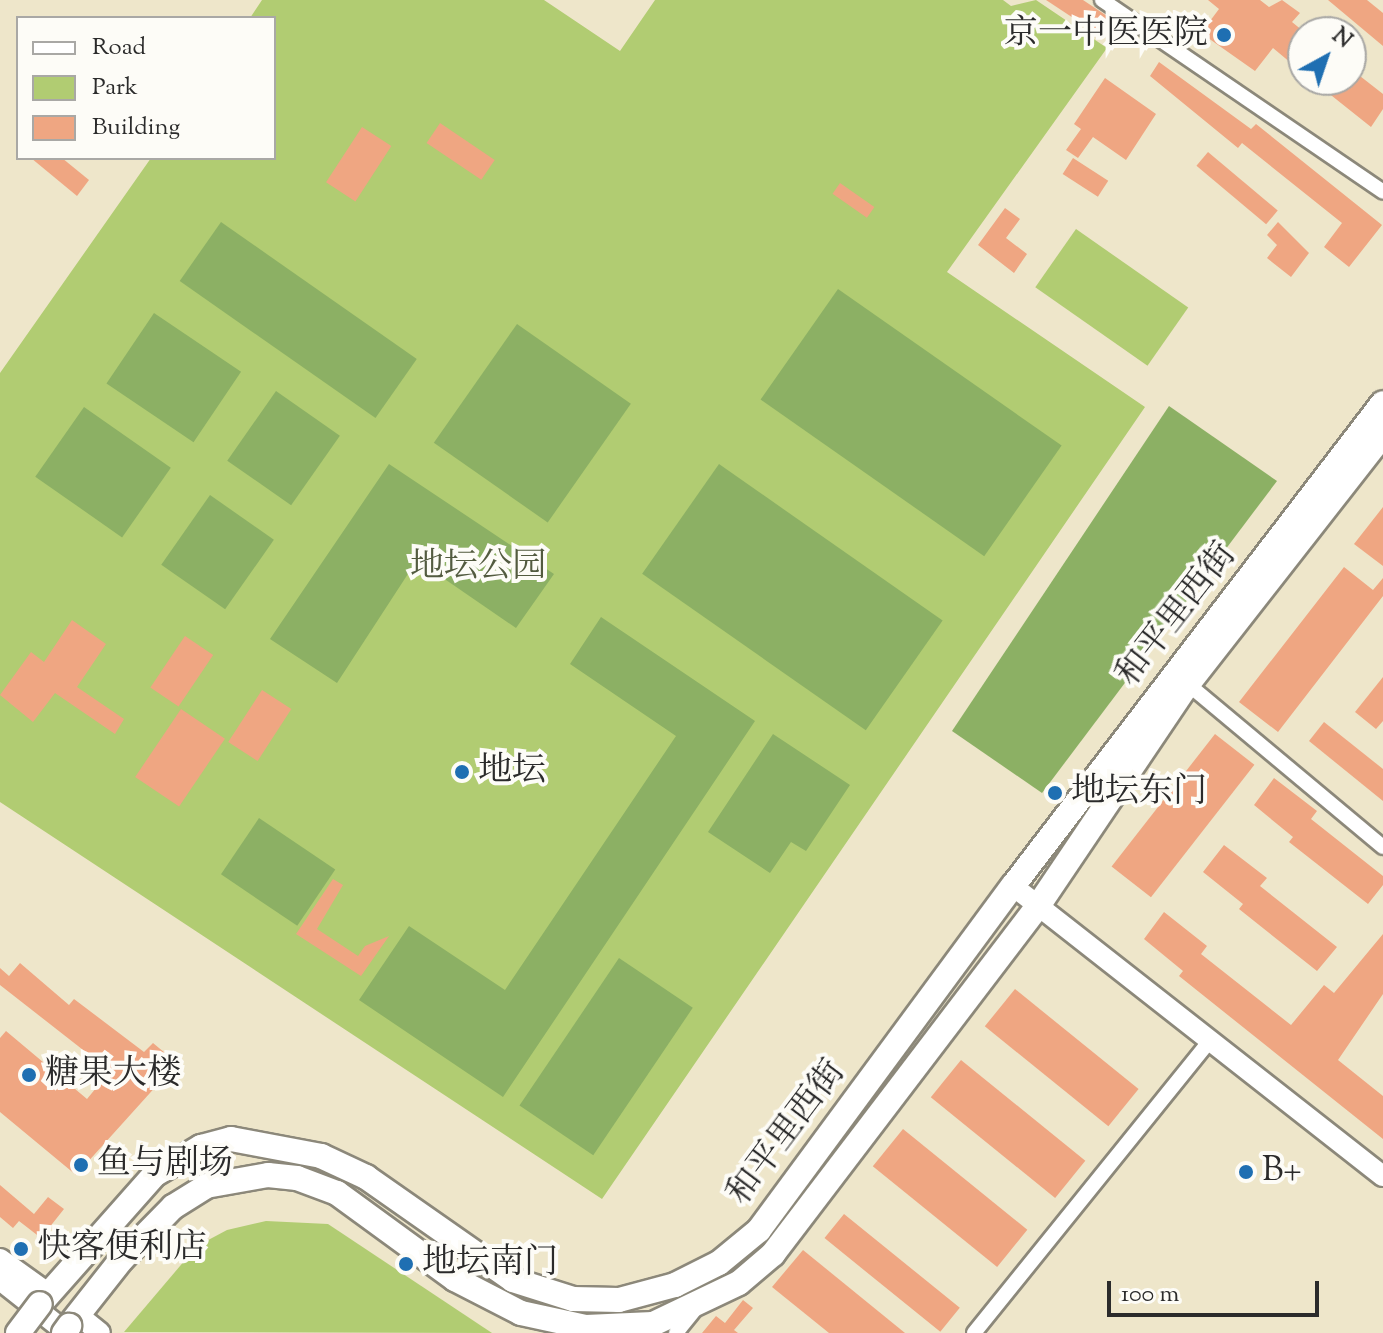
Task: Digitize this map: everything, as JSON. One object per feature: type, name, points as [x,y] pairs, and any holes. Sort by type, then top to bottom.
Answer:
[{"type":"main road","name":"和平里西街","points":[[18,1333],[44,1299],[154,1175],[201,1147],[231,1139],[321,1156],[366,1177],[513,1280],[573,1299],[619,1300],[675,1285],[719,1263],[759,1230],[1013,886],[1383,403]]},
{"type":"main road","name":"和平里西街","points":[[69,1327],[173,1207],[206,1186],[268,1175],[297,1178],[337,1193],[455,1279],[521,1313],[586,1327],[653,1324],[699,1305],[739,1283],[773,1254],[1038,906],[1188,684],[1383,434]]},
{"type":"street","points":[[1102,0],[1383,192]]},
{"type":"street","points":[[1188,684],[1383,847]]},
{"type":"street","points":[[1013,886],[1383,1176]]},
{"type":"street","points":[[974,1333],[1210,1040]]},
{"type":"street","points":[[0,1259],[44,1299]]},
{"type":"street","points":[[0,1280],[69,1327],[100,1333]]},
{"type":"street","points":[[676,1333],[699,1305]]},
{"type":"green space","name":"地坛公园","points":[[262,0],[544,0],[620,51],[655,0],[1003,0],[1011,6],[1036,0],[1107,48],[947,272],[1145,407],[602,1199],[0,802],[0,373],[150,160],[276,160],[276,16],[251,16]]},
{"type":"green space","points":[[221,222],[417,359],[375,418],[180,281]]},
{"type":"green space","points":[[1076,229],[1188,308],[1147,366],[1035,287]]},
{"type":"green space","points":[[838,289],[1062,446],[984,556],[761,400]]},
{"type":"green space","points":[[154,313],[241,372],[194,442],[106,383]]},
{"type":"green space","points":[[517,324],[631,404],[548,523],[434,443]]},
{"type":"green space","points":[[276,391],[340,436],[291,505],[227,461]]},
{"type":"green space","points":[[1169,406],[1277,481],[1042,793],[952,731]]},
{"type":"green space","points":[[84,407],[171,468],[122,537],[35,477]]},
{"type":"green space","points":[[389,464],[554,574],[516,628],[417,560],[337,683],[270,639]]},
{"type":"green space","points":[[719,464],[943,621],[866,730],[642,574]]},
{"type":"green space","points":[[210,495],[274,540],[225,609],[161,565]]},
{"type":"green space","points":[[601,617],[755,721],[503,1097],[359,1000],[409,926],[505,990],[676,736],[570,664]]},
{"type":"green space","points":[[773,734],[850,785],[806,851],[791,842],[770,873],[708,832]]},
{"type":"green space","points":[[259,818],[335,869],[297,926],[221,874]]},
{"type":"green space","points":[[619,958],[693,1008],[593,1155],[519,1106]]},
{"type":"green space","points":[[266,1221],[328,1224],[492,1333],[124,1332],[197,1246],[227,1230]]},
{"type":"building","points":[[1046,0],[1083,0],[1110,18],[1099,35]]},
{"type":"building","name":"京一中医医院","points":[[1208,0],[1260,0],[1269,7],[1282,0],[1300,13],[1287,16],[1287,60],[1273,48],[1255,71],[1201,33],[1219,9]]},
{"type":"building","points":[[1328,0],[1367,0],[1383,13],[1383,46],[1367,33],[1367,16],[1347,16]]},
{"type":"building","points":[[1159,62],[1251,129],[1256,124],[1382,225],[1349,267],[1324,247],[1342,223],[1242,143],[1238,148],[1150,76]]},
{"type":"building","points":[[1105,78],[1156,114],[1126,160],[1093,137],[1078,158],[1066,150],[1081,129],[1074,124]]},
{"type":"building","points":[[1367,82],[1383,94],[1383,109],[1371,127],[1332,96],[1367,96]]},
{"type":"building","points":[[440,123],[495,160],[481,180],[427,143]]},
{"type":"building","points":[[362,127],[391,146],[355,201],[326,182]]},
{"type":"building","points":[[1208,152],[1278,210],[1266,224],[1196,166]]},
{"type":"building","points":[[1073,158],[1108,181],[1098,197],[1063,174]]},
{"type":"building","points":[[33,160],[64,160],[89,180],[77,196]]},
{"type":"building","points":[[840,183],[874,207],[867,218],[833,194]]},
{"type":"building","points":[[1005,208],[1020,219],[1006,238],[1027,254],[1014,273],[978,245]]},
{"type":"building","points":[[1278,222],[1309,253],[1291,277],[1267,258],[1277,245],[1267,235]]},
{"type":"building","points":[[1383,507],[1383,566],[1354,544]]},
{"type":"building","points":[[1344,567],[1373,590],[1383,578],[1383,596],[1278,732],[1239,702]]},
{"type":"building","points":[[72,620],[106,644],[77,687],[124,719],[115,734],[55,693],[33,722],[0,695],[31,652],[44,662]]},
{"type":"building","points":[[185,636],[213,655],[179,706],[150,687]]},
{"type":"building","points":[[1383,677],[1383,721],[1376,729],[1355,712]]},
{"type":"building","points":[[262,690],[291,709],[258,761],[228,742]]},
{"type":"building","points":[[181,709],[225,739],[179,807],[135,777]]},
{"type":"building","points":[[1324,722],[1383,769],[1383,801],[1309,741]]},
{"type":"building","points":[[1215,734],[1254,765],[1151,897],[1112,866]]},
{"type":"building","points":[[1274,778],[1317,811],[1311,819],[1383,876],[1383,885],[1368,904],[1289,842],[1293,837],[1254,805]]},
{"type":"building","points":[[1224,845],[1267,878],[1260,886],[1337,947],[1317,971],[1239,909],[1243,904],[1203,872]]},
{"type":"building","points":[[333,879],[343,885],[317,929],[358,956],[365,946],[389,936],[361,976],[296,934]]},
{"type":"building","points":[[1164,912],[1207,946],[1201,954],[1291,1025],[1324,985],[1334,993],[1383,934],[1383,994],[1338,1060],[1383,1096],[1383,1139],[1179,976],[1183,971],[1144,939]]},
{"type":"building","points":[[20,963],[69,1005],[74,999],[144,1052],[153,1043],[177,1063],[76,1175],[0,1112],[0,1038],[6,1031],[87,1099],[110,1071],[0,985],[0,968],[9,976]]},
{"type":"building","points":[[1015,989],[1139,1089],[1108,1126],[985,1026]]},
{"type":"building","points":[[961,1060],[1085,1161],[1055,1198],[931,1097]]},
{"type":"building","points":[[903,1129],[1027,1230],[997,1267],[873,1166]]},
{"type":"building","points":[[0,1185],[34,1214],[48,1197],[64,1209],[41,1238],[19,1221],[13,1228],[0,1217]]},
{"type":"building","points":[[844,1214],[960,1308],[940,1332],[824,1238]]},
{"type":"building","points":[[803,1250],[905,1333],[829,1333],[772,1287]]},
{"type":"building","points":[[743,1300],[753,1308],[734,1330],[738,1333],[702,1333],[716,1316],[725,1323]]},
{"type":"place","name":"京一中医医院","points":[[1224,35]]},
{"type":"place","name":"地坛","points":[[462,772]]},
{"type":"place","name":"地坛东门","points":[[1055,793]]},
{"type":"place","name":"糖果大楼","points":[[29,1075]]},
{"type":"place","name":"鱼与剧场","points":[[81,1165]]},
{"type":"place","name":"B+","points":[[1246,1172]]},
{"type":"place","name":"快客便利店","points":[[21,1249]]},
{"type":"place","name":"地坛南门","points":[[406,1264]]}]
